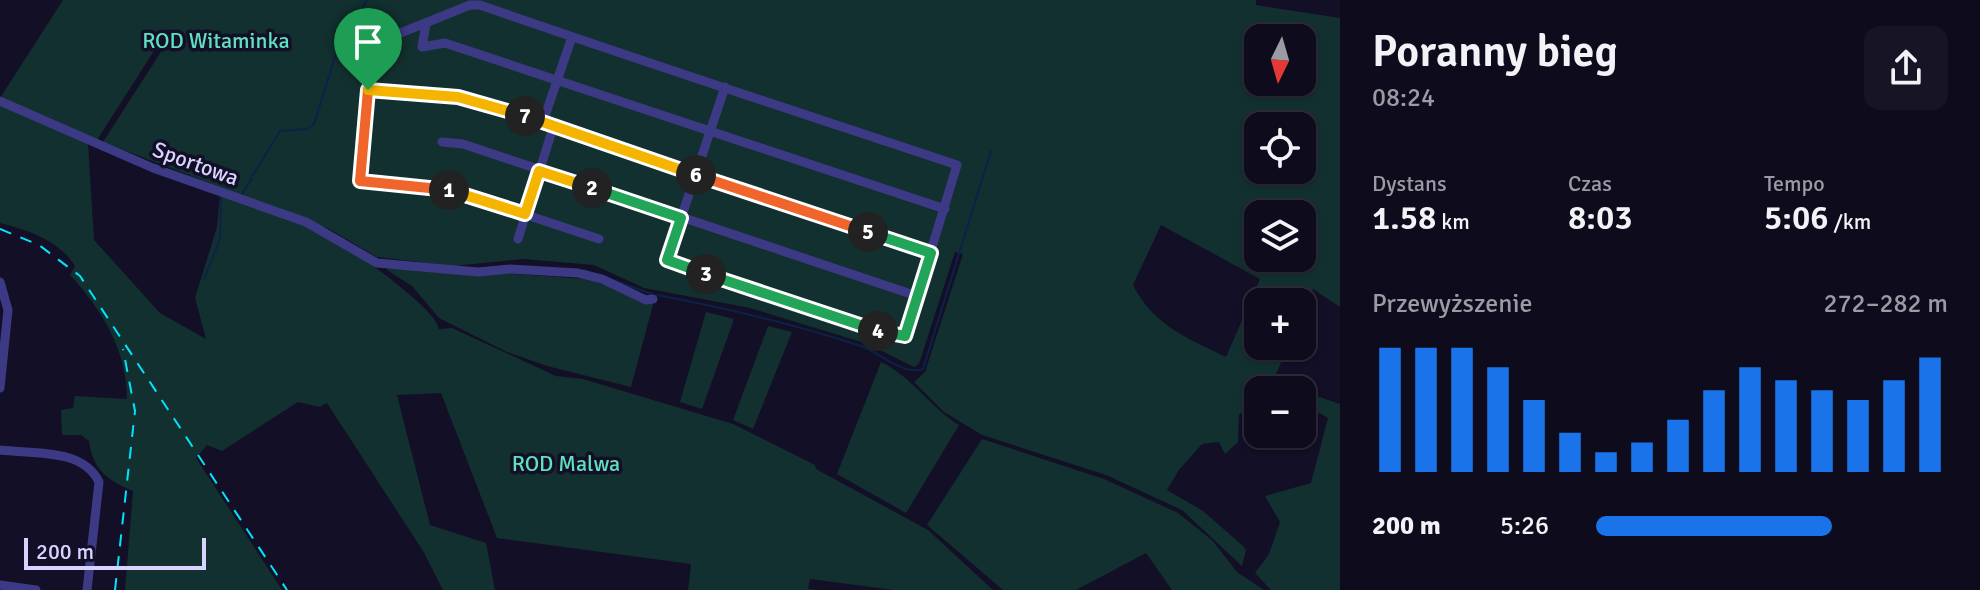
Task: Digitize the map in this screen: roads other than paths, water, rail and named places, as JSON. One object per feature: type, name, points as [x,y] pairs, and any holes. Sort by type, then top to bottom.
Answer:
[{"type":"street","points":[[599,239],[455,191],[360,181],[368,90],[377,49],[393,36],[470,5],[480,5],[572,37],[725,87],[957,165],[905,336],[886,333],[667,260],[725,87]]},
{"type":"street","points":[[426,24],[422,47],[445,43],[945,209]]},
{"type":"street","points":[[518,239],[539,171],[557,79],[572,37]]},
{"type":"street","points":[[368,90],[482,101],[931,253]]},
{"type":"street","name":"Sportowa","points":[[0,101],[153,168],[306,222],[377,263],[478,272],[510,269],[578,273],[602,279],[646,300],[653,299]]},
{"type":"street","points":[[442,142],[463,144],[917,296]]},
{"type":"street","points":[[0,282],[8,310],[0,388]]},
{"type":"street","points":[[0,450],[82,461],[95,474],[99,482],[87,590]]},
{"type":"street","points":[[0,585],[36,590]]},
{"type":"waterway","points":[[253,175],[280,131],[307,129],[314,124],[335,57],[367,0]]},
{"type":"waterway","points":[[657,295],[811,331],[861,346],[900,367],[923,369],[991,151]]},
{"type":"waterway","points":[[241,196],[252,178]]},
{"type":"waterway","points":[[204,279],[220,239],[221,196]]},
{"type":"waterway","points":[[584,270],[652,294]]},
{"type":"railway","points":[[0,229],[39,245],[80,276],[287,590]]},
{"type":"railway","points":[[115,590],[135,411],[123,349]]},
{"type":"park label","name":"ROD Witaminka","points":[[216,40]]},
{"type":"park label","name":"ROD Malwa","points":[[566,463]]}]
